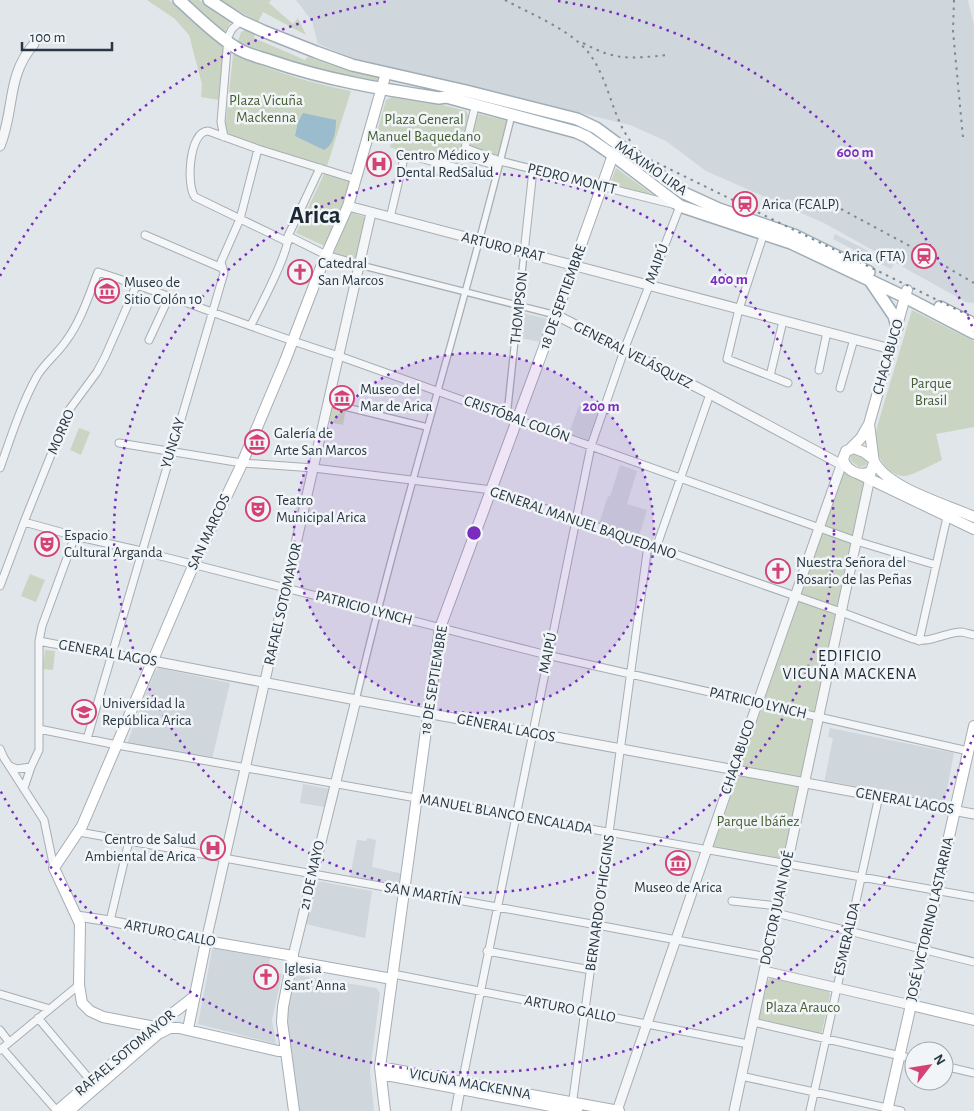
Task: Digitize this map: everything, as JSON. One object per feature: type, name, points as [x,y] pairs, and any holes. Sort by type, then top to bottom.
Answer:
[{"type":"main road","points":[[179,0],[216,34],[236,48],[303,72],[382,90]]},
{"type":"main road","points":[[209,0],[242,21],[316,52],[352,65],[386,72]]},
{"type":"main road","name":"SAN MARCOS","points":[[54,868],[79,832],[194,564],[242,462],[326,255],[348,206],[386,72]]},
{"type":"main road","name":"MÁXIMO LIRA","points":[[386,72],[577,119],[596,128],[684,193],[719,209],[794,235],[906,294]]},
{"type":"main road","name":"MÁXIMO LIRA","points":[[382,90],[439,98],[446,97],[576,132],[587,137],[613,155],[680,206],[791,243],[870,281],[906,294]]},
{"type":"main road","name":"MÁXIMO LIRA","points":[[439,98],[444,103],[506,119],[512,114]]},
{"type":"main road","name":"18 DE SEPTIEMBRE","points":[[384,1111],[380,1071],[440,628],[575,265],[613,155]]},
{"type":"main road","points":[[870,281],[894,316],[897,327]]},
{"type":"main road","points":[[906,294],[974,324]]},
{"type":"main road","points":[[906,294],[974,333]]},
{"type":"main road","name":"CHACABUCO","points":[[848,467],[845,453],[861,438],[869,424],[906,294]]},
{"type":"main road","name":"CHACABUCO","points":[[869,424],[874,466],[871,475]]},
{"type":"main road","points":[[852,448],[864,452],[872,459],[884,476],[901,486],[974,517]]},
{"type":"main road","points":[[848,467],[871,475],[947,517],[974,529]]},
{"type":"main road","name":"JOSÉ VICTORINO LASTARRIA","points":[[887,1109],[974,726]]},
{"type":"main road","points":[[54,868],[77,916],[80,928],[79,985],[82,1003],[86,1008],[103,1017],[155,1032]]},
{"type":"main road","name":"ARTURO GALLO","points":[[206,941],[392,977]]},
{"type":"main road","name":"RAFAEL SOTOMAYOR","points":[[57,1111],[155,1032],[170,1028],[188,1029],[206,941]]},
{"type":"main road","name":"21 DE MAYO","points":[[292,958],[282,1022],[294,1111]]},
{"type":"main road","name":"RAFAEL SOTOMAYOR","points":[[69,1111],[195,996]]},
{"type":"main road","points":[[911,1005],[974,1020]]},
{"type":"main road","points":[[907,1021],[915,1012],[924,1008]]},
{"type":"main road","points":[[188,1029],[278,1052],[286,1051]]},
{"type":"main road","name":"VICUÑA MACKENNA","points":[[380,1071],[573,1109],[618,1111]]},
{"type":"street","points":[[224,137],[221,122],[228,42],[232,29],[242,21]]},
{"type":"street","points":[[0,146],[4,135],[14,79],[26,53],[34,44]]},
{"type":"street","name":"PEDRO MONTT","points":[[474,111],[465,148],[497,162],[680,206]]},
{"type":"street","points":[[356,700],[376,612],[466,293],[497,162],[512,114]]},
{"type":"street","points":[[355,179],[203,131],[191,154],[191,188],[195,197],[240,219],[326,255],[556,315]]},
{"type":"street","name":"YUNGAY","points":[[87,739],[224,273],[221,262],[240,219],[258,149]]},
{"type":"street","points":[[390,218],[405,154],[490,175],[497,162]]},
{"type":"street","points":[[251,325],[320,168]]},
{"type":"street","name":"THOMPSON","points":[[507,416],[533,170]]},
{"type":"street","name":"ARTURO PRAT","points":[[348,206],[891,349]]},
{"type":"street","name":"MAIPÚ","points":[[456,1111],[547,655],[591,446],[624,350],[680,206]]},
{"type":"street","name":"RAFAEL SOTOMAYOR","points":[[206,941],[371,213]]},
{"type":"street","points":[[764,233],[739,309],[727,359],[788,383]]},
{"type":"street","points":[[145,235],[222,268]]},
{"type":"street","name":"CRISTÓBAL COLÓN","points":[[0,468],[19,413],[37,376],[66,342],[76,326],[98,272],[137,284],[169,298],[212,311],[292,342],[339,356],[856,541],[936,565]]},
{"type":"street","name":"MORRO","points":[[0,586],[70,410],[106,357],[137,284]]},
{"type":"street","points":[[149,340],[169,298]]},
{"type":"street","name":"GENERAL VELÁSQUEZ","points":[[556,315],[848,467]]},
{"type":"street","points":[[770,376],[783,321]]},
{"type":"street","points":[[820,370],[827,332]]},
{"type":"street","points":[[840,388],[854,339]]},
{"type":"street","points":[[656,548],[710,394]]},
{"type":"street","points":[[329,402],[427,427]]},
{"type":"street","name":"GENERAL MANUEL BAQUEDANO","points":[[119,444],[242,462],[314,468],[492,490],[919,641]]},
{"type":"street","name":"CHACABUCO","points":[[618,1111],[706,850],[819,528],[848,467]]},
{"type":"street","name":"DOCTOR JUAN NOÉ","points":[[734,1111],[871,475]]},
{"type":"street","points":[[947,517],[919,641],[932,640],[960,632],[974,635]]},
{"type":"street","name":"PATRICIO LYNCH","points":[[24,522],[547,655],[968,751]]},
{"type":"street","points":[[24,788],[39,750],[39,641],[42,626],[75,536]]},
{"type":"street","name":"BERNARDO O'HIGGINS","points":[[573,1109],[648,545]]},
{"type":"street","name":"GENERAL LAGOS","points":[[39,641],[69,648],[112,652],[356,700],[974,814]]},
{"type":"street","name":"21 DE MAYO","points":[[292,958],[356,700]]},
{"type":"street","name":"MANUEL BLANCO ENCALADA","points":[[39,729],[117,745],[974,897]]},
{"type":"street","points":[[0,749],[8,765],[44,820],[54,868]]},
{"type":"street","points":[[8,765],[16,769],[31,767]]},
{"type":"street","name":"ESMERALDA","points":[[810,1111],[879,796]]},
{"type":"street","name":"SAN MARTÍN","points":[[79,832],[767,957]]},
{"type":"street","points":[[110,921],[129,841]]},
{"type":"street","points":[[732,901],[777,910],[849,932],[974,962]]},
{"type":"street","name":"ARTURO GALLO","points":[[77,916],[206,941]]},
{"type":"street","points":[[487,951],[591,970]]},
{"type":"street","points":[[764,971],[911,1005]]},
{"type":"street","name":"ARTURO GALLO","points":[[392,977],[479,991],[748,1044]]},
{"type":"street","points":[[57,1111],[1,1049],[79,985]]},
{"type":"street","points":[[0,994],[50,1009]]},
{"type":"street","points":[[38,1018],[92,1081]]},
{"type":"street","points":[[753,1022],[904,1057]]},
{"type":"street","points":[[0,1030],[9,1042]]},
{"type":"street","points":[[954,1068],[974,1073]]},
{"type":"street","points":[[741,1076],[901,1111]]},
{"type":"shaded area","points":[[296,0],[968,0],[974,26],[974,303],[966,302],[824,223],[706,171],[666,141],[630,125],[353,58],[318,44],[312,21]]},
{"type":"shaded area","points":[[835,234],[894,264],[891,269],[833,239]]},
{"type":"shaded area","points":[[522,313],[549,319],[540,342],[520,338]]},
{"type":"shaded area","points":[[579,406],[598,413],[588,442],[568,435]]},
{"type":"shaded area","points":[[620,465],[637,471],[627,504],[647,510],[638,539],[598,527]]},
{"type":"shaded area","points":[[159,668],[230,683],[212,759],[127,744],[155,671]]},
{"type":"shaded area","points":[[830,728],[954,753],[944,805],[834,782],[833,785],[824,783],[833,738],[828,737]]},
{"type":"shaded area","points":[[303,784],[329,789],[325,807],[300,803]]},
{"type":"shaded area","points":[[367,838],[376,840],[372,867],[403,874],[400,886],[350,877],[357,840],[366,841]]},
{"type":"shaded area","points":[[317,881],[372,891],[365,938],[306,924]]},
{"type":"shaded area","points":[[212,950],[270,958],[268,971],[282,974],[272,1020],[276,1044],[198,1024]]},
{"type":"shaded area","points":[[296,975],[376,988],[380,993],[370,1072],[374,1111],[292,1111],[285,1036],[288,1007]]},
{"type":"green space","points":[[147,0],[169,0],[218,41],[224,49],[219,100],[201,97],[202,84],[189,35],[175,19]]},
{"type":"green space","points":[[182,0],[199,0],[231,21],[223,35]]},
{"type":"green space","points":[[219,0],[271,0],[269,3],[293,24],[298,18],[306,35],[263,12],[258,22]]},
{"type":"green space","points":[[247,29],[255,33],[254,38],[305,60],[308,57],[345,70],[379,78],[380,82],[325,74],[285,62],[238,42],[241,32]]},
{"type":"green space","name":"Plaza Vicuña Mackenna","points":[[233,55],[293,76],[351,91],[327,166],[227,137],[225,130]]},
{"type":"green space","name":"Plaza General Manuel Baquedano","points":[[394,96],[428,101],[466,111],[470,118],[460,163],[405,150],[400,154],[390,147],[393,137],[377,132],[386,100]]},
{"type":"green space","points":[[478,114],[508,121],[501,156],[468,147]]},
{"type":"green space","points":[[616,168],[656,197],[610,184]]},
{"type":"green space","points":[[325,172],[351,181],[344,205],[325,246],[296,233]]},
{"type":"green space","points":[[350,212],[368,218],[356,263],[333,255]]},
{"type":"green space","name":"Parque Brasil","points":[[912,310],[974,341],[974,427],[936,434],[942,460],[918,472],[900,476],[890,471],[882,462],[877,452],[876,440],[877,427]]},
{"type":"green space","points":[[332,405],[346,408],[343,425],[329,422]]},
{"type":"green space","points":[[79,428],[90,432],[81,455],[70,450]]},
{"type":"green space","points":[[856,453],[867,460],[865,466],[859,467],[851,461],[850,455]]},
{"type":"green space","name":"Parque Ibáñez","points":[[845,472],[865,483],[784,859],[713,848],[843,474]]},
{"type":"green space","points":[[30,574],[45,580],[36,602],[21,596]]},
{"type":"green space","points":[[45,650],[55,651],[53,670],[43,669]]},
{"type":"green space","name":"Plaza Arauco","points":[[771,977],[829,990],[830,995],[820,1034],[760,1019],[768,981]]},
{"type":"water","points":[[303,113],[336,120],[332,141],[324,150],[295,136],[298,122]]},
{"type":"railway","points":[[505,0],[563,31],[583,47],[599,69],[614,110],[627,136],[635,148],[647,158],[974,318]]},
{"type":"railway","points":[[954,0],[953,31],[963,138]]},
{"type":"railway","points":[[583,43],[616,56],[644,57],[669,55]]},
{"type":"railway","points":[[841,209],[974,283]]},
{"type":"place","name":"Centro Médico y Dental RedSalud","points":[[379,164]]},
{"type":"place","name":"Arica (FCALP)","points":[[745,204]]},
{"type":"place","name":"Arica (FTA)","points":[[924,256]]},
{"type":"place","name":"Catedral San Marcos","points":[[300,272]]},
{"type":"place","name":"Museo de Sitio Colón 10","points":[[107,291]]},
{"type":"place","name":"Museo del Mar de Arica","points":[[342,398]]},
{"type":"place","name":"Galería de Arte San Marcos","points":[[257,442]]},
{"type":"place","name":"Teatro Municipal Arica","points":[[258,509]]},
{"type":"place","name":"Espacio Cultural Arganda","points":[[47,544]]},
{"type":"place","name":"Nuestra Señora del Rosario de las Peñas","points":[[778,571]]},
{"type":"place","name":"Universidad la República Arica","points":[[84,712]]},
{"type":"place","name":"Centro de Salud Ambiental de Arica","points":[[213,848]]},
{"type":"place","name":"Museo de Arica","points":[[678,863]]},
{"type":"place","name":"Iglesia Sant' Anna","points":[[266,977]]},
{"type":"district","name":"Arica","points":[[315,215]]},
{"type":"district","name":"EDIFICIO VICUÑA MACKENA","points":[[850,665]]}]
